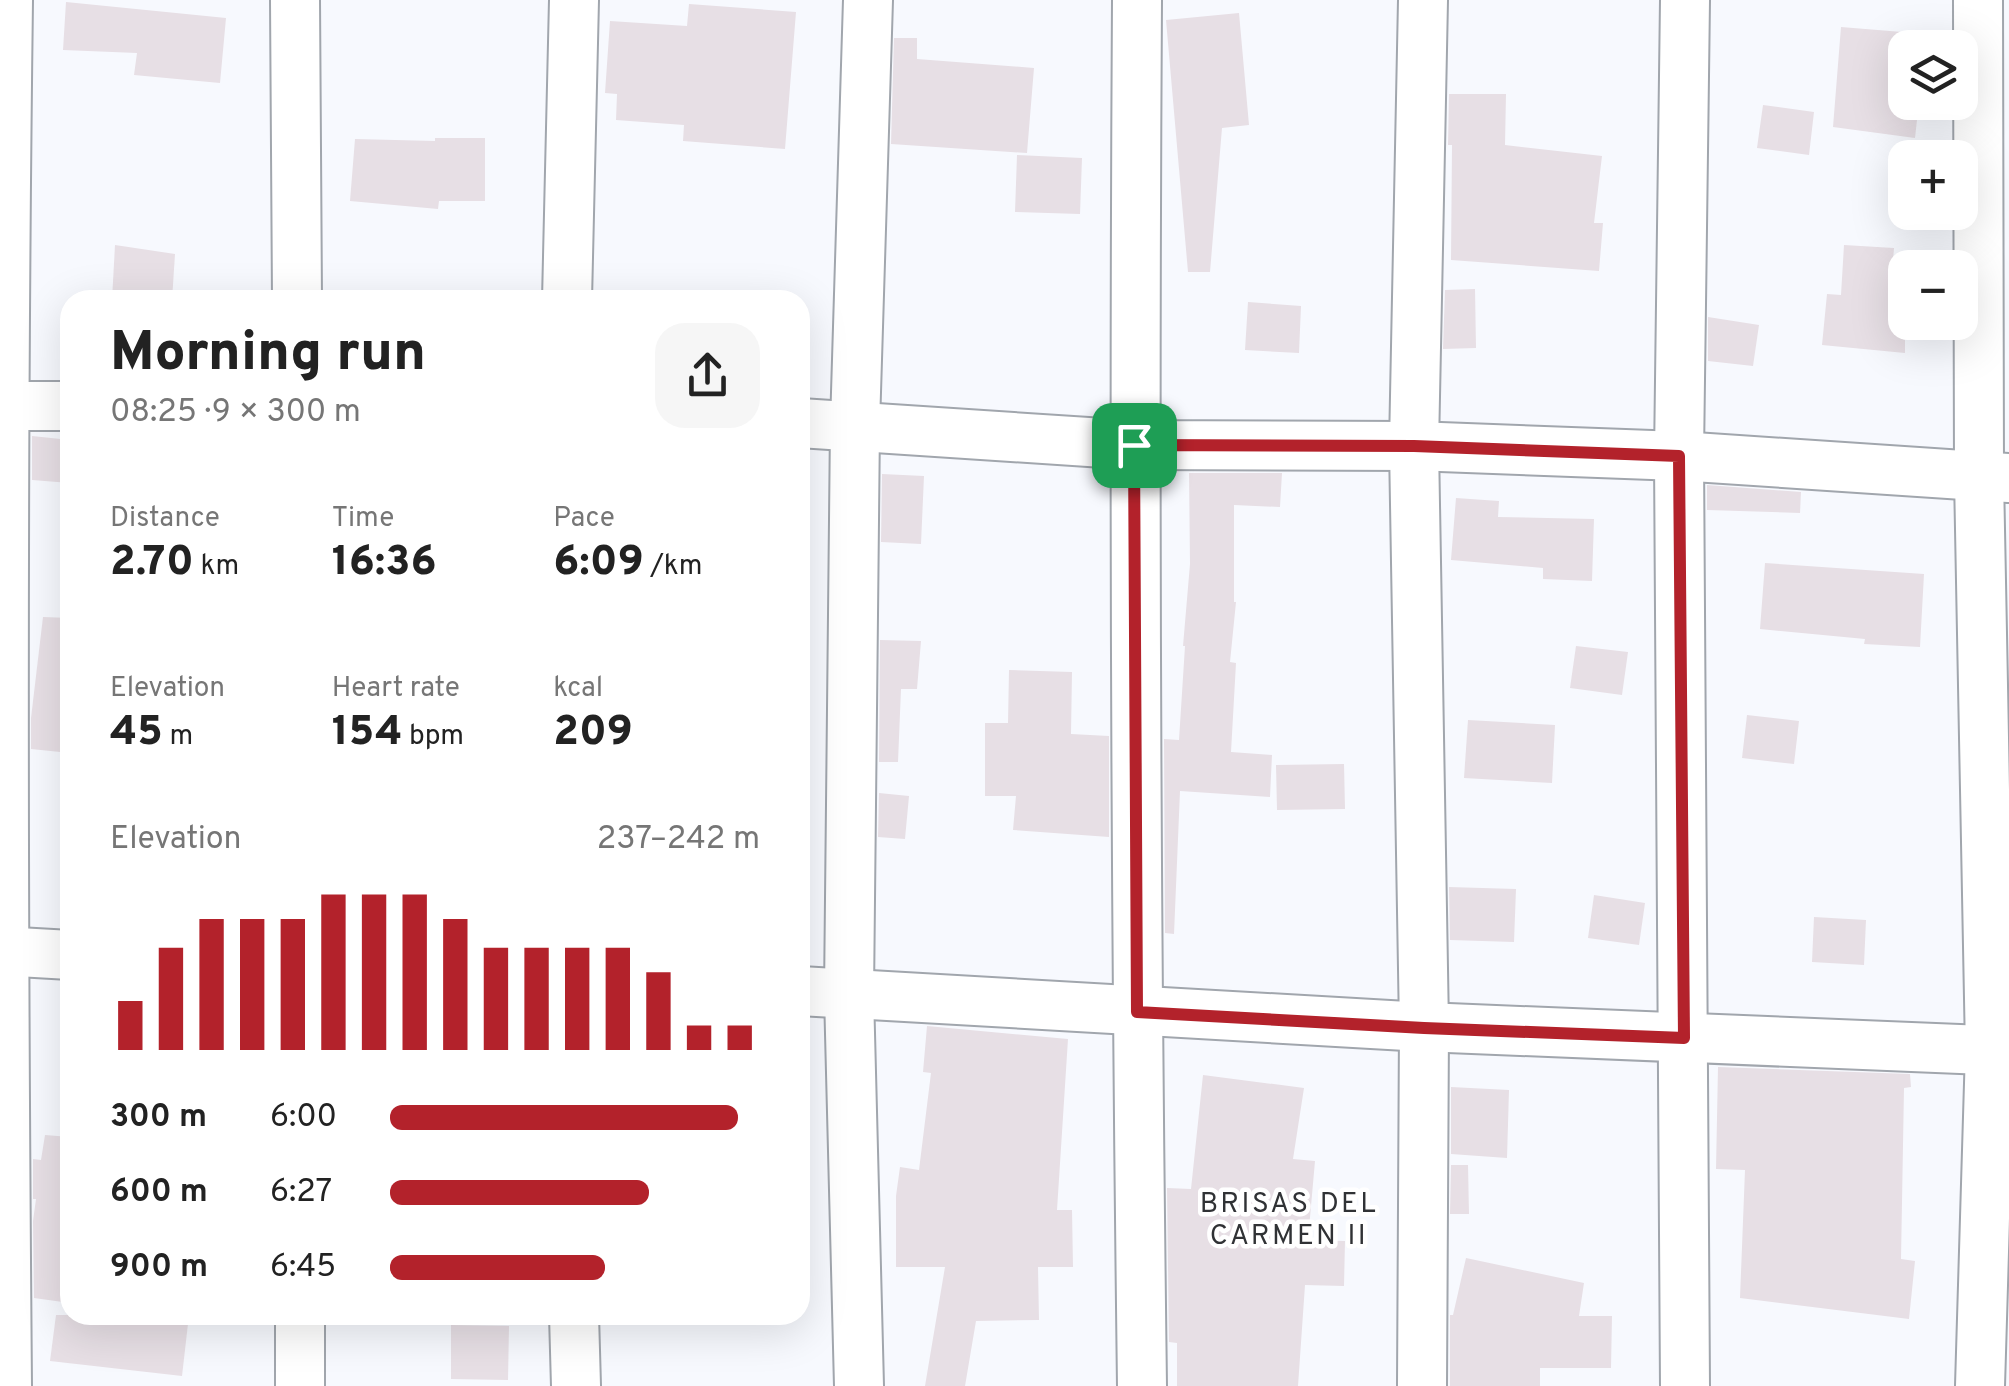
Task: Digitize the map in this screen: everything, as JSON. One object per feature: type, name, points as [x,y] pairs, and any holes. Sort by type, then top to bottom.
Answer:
[{"type":"street","points":[[7,1386],[1,406],[8,0]]},
{"type":"street","points":[[295,0],[297,290]]},
{"type":"street","points":[[567,290],[574,0]]},
{"type":"street","points":[[859,1386],[849,994],[855,425],[868,0]]},
{"type":"street","points":[[1137,0],[1134,445],[1142,1386]]},
{"type":"street","points":[[1422,1386],[1424,1028],[1414,446],[1423,0]]},
{"type":"street","points":[[1685,0],[1679,456],[1685,1386]]},
{"type":"street","points":[[1978,0],[1994,478],[1999,1050],[1980,1386]]},
{"type":"street","points":[[1,406],[60,406]]},
{"type":"street","points":[[810,423],[1134,445],[1414,446],[1679,456],[1994,478]]},
{"type":"street","points":[[2,951],[60,954]]},
{"type":"street","points":[[810,992],[1424,1028],[1999,1050]]},
{"type":"street","points":[[300,1325],[300,1386]]},
{"type":"street","points":[[574,1325],[576,1386]]},
{"type":"building","points":[[66,2],[226,18],[220,83],[134,75],[137,53],[63,50]]},
{"type":"building","points":[[689,4],[796,12],[785,149],[683,141],[684,125],[616,120],[617,94],[605,93],[610,21],[687,26]]},
{"type":"building","points":[[1239,13],[1249,125],[1222,128],[1210,272],[1188,272],[1166,20]]},
{"type":"building","points":[[1841,27],[1888,31],[1888,120],[1917,120],[1915,138],[1833,127]]},
{"type":"building","points":[[894,38],[917,38],[917,59],[1034,68],[1027,153],[891,144]]},
{"type":"building","points":[[1449,94],[1506,94],[1505,145],[1602,156],[1594,223],[1603,223],[1599,271],[1451,260]]},
{"type":"building","points":[[1763,105],[1814,112],[1809,155],[1757,148]]},
{"type":"building","points":[[485,138],[485,201],[439,201],[438,209],[350,201],[355,139]]},
{"type":"building","points":[[1017,155],[1082,158],[1080,214],[1015,212]]},
{"type":"building","points":[[115,245],[175,254],[173,290],[113,290]]},
{"type":"building","points":[[1844,245],[1894,248],[1888,250],[1888,340],[1905,340],[1905,353],[1822,345],[1827,294],[1841,295]]},
{"type":"building","points":[[1475,289],[1476,348],[1443,349],[1445,290]]},
{"type":"building","points":[[1248,302],[1301,306],[1299,353],[1245,350]]},
{"type":"building","points":[[1708,317],[1759,325],[1753,366],[1708,361]]},
{"type":"building","points":[[32,436],[60,439],[60,482],[32,480]]},
{"type":"building","points":[[1189,473],[1282,473],[1280,507],[1234,505],[1236,602],[1230,662],[1236,663],[1231,752],[1272,755],[1270,797],[1180,791],[1174,934],[1165,933],[1164,739],[1179,740],[1190,564]]},
{"type":"building","points":[[882,474],[924,476],[921,544],[881,542]]},
{"type":"building","points":[[1707,485],[1801,492],[1800,513],[1707,510]]},
{"type":"building","points":[[1456,498],[1499,501],[1498,517],[1594,519],[1592,581],[1543,579],[1543,568],[1451,560]]},
{"type":"building","points":[[1765,563],[1924,574],[1920,647],[1864,644],[1865,639],[1760,629]]},
{"type":"building","points":[[43,617],[60,618],[60,752],[31,749]]},
{"type":"building","points":[[880,640],[921,641],[917,689],[901,689],[898,762],[879,762]]},
{"type":"building","points":[[1576,646],[1628,652],[1622,695],[1570,688]]},
{"type":"building","points":[[1009,670],[1072,672],[1071,734],[1109,736],[1109,837],[1013,830],[1016,796],[985,796],[985,723],[1008,723]]},
{"type":"building","points":[[1747,715],[1799,721],[1794,764],[1742,758]]},
{"type":"building","points":[[1468,720],[1555,725],[1552,783],[1464,778]]},
{"type":"building","points":[[1344,764],[1345,809],[1277,810],[1276,765]]},
{"type":"building","points":[[879,793],[909,796],[905,839],[878,837]]},
{"type":"building","points":[[1449,887],[1516,889],[1514,942],[1450,940]]},
{"type":"building","points":[[1594,895],[1645,903],[1639,945],[1588,938]]},
{"type":"building","points":[[1814,917],[1866,920],[1864,965],[1812,962]]},
{"type":"building","points":[[927,1026],[1068,1039],[1057,1210],[1072,1210],[1073,1267],[1038,1267],[1039,1320],[976,1321],[965,1386],[925,1386],[945,1267],[896,1267],[900,1167],[919,1170],[931,1073],[923,1072]]},
{"type":"building","points":[[1718,1067],[1910,1074],[1911,1087],[1904,1088],[1901,1259],[1915,1261],[1909,1319],[1740,1298],[1745,1170],[1716,1169]]},
{"type":"building","points":[[1203,1075],[1304,1088],[1293,1159],[1315,1161],[1308,1240],[1345,1241],[1344,1286],[1305,1285],[1298,1386],[1177,1386],[1177,1343],[1169,1342],[1167,1188],[1191,1189]]},
{"type":"building","points":[[1451,1087],[1509,1090],[1507,1158],[1451,1154]]},
{"type":"building","points":[[45,1135],[60,1136],[60,1302],[34,1298],[33,1159],[41,1160]]},
{"type":"building","points":[[1451,1165],[1468,1165],[1469,1214],[1450,1214]]},
{"type":"building","points":[[1466,1258],[1584,1283],[1579,1316],[1612,1316],[1611,1368],[1540,1368],[1540,1386],[1450,1386],[1450,1315]]},
{"type":"building","points":[[56,1315],[60,1315],[60,1325],[188,1325],[182,1376],[50,1361]]},
{"type":"building","points":[[451,1325],[509,1326],[508,1380],[451,1379]]},
{"type":"district","name":"BRISAS DEL CARMEN II","points":[[1289,1218]]},
{"type":"route","points":[[1134,445],[1414,446],[1679,456],[1684,1038],[1137,1012],[1134,445]]}]
